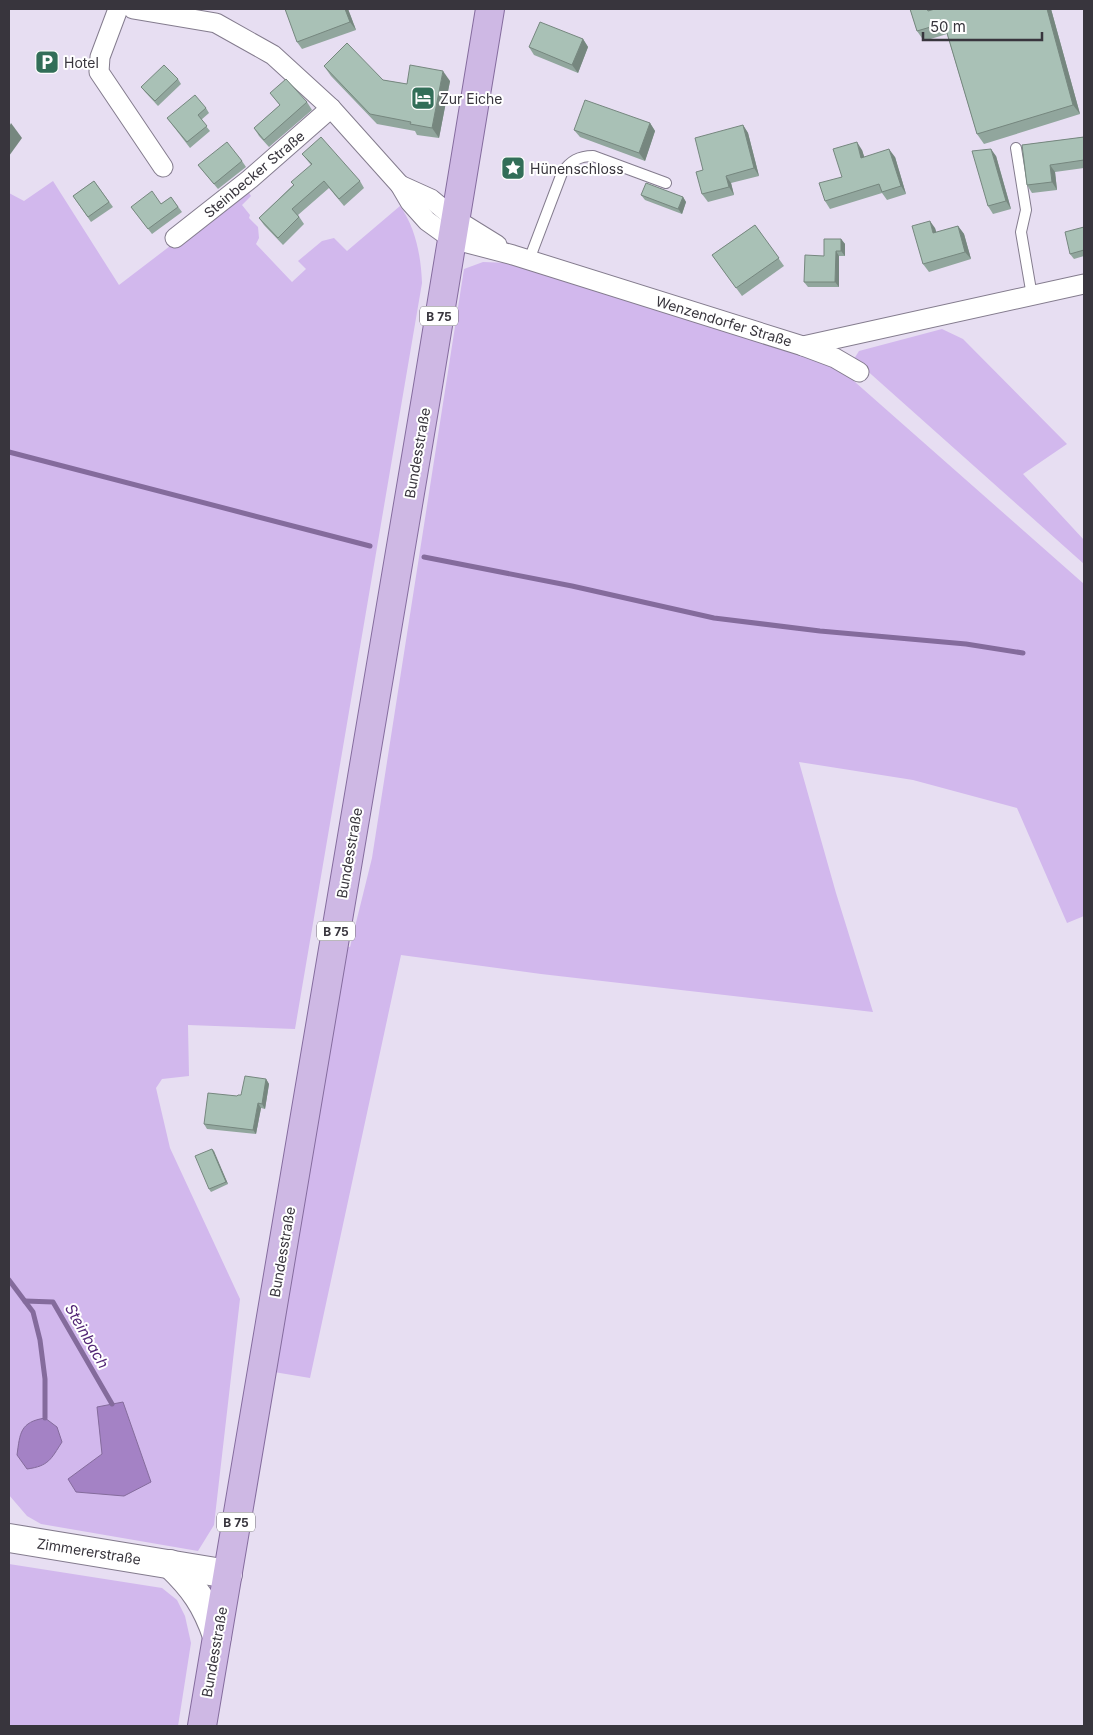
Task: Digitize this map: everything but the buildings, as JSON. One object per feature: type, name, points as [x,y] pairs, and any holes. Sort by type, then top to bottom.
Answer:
[{"type":"main road","name":"Bundesstraße","points":[[202,1726],[490,9]]},
{"type":"street","points":[[118,9],[100,56],[99,72],[163,167]]},
{"type":"street","points":[[136,9],[219,16],[273,55],[331,108],[400,185],[410,202],[427,221],[453,229]]},
{"type":"street","name":"Steinbecker Straße","points":[[176,238],[250,179],[331,108]]},
{"type":"street","name":"Wenzendorfer Straße","points":[[453,229],[521,257],[803,346],[1084,284]]},
{"type":"street","points":[[803,346],[835,358],[859,372]]},
{"type":"street","name":"Zimmererstraße","points":[[9,1538],[228,1574]]},
{"type":"street","points":[[170,1564],[187,1581],[208,1611],[217,1636]]},
{"type":"lane","points":[[1016,148],[1026,210],[1021,232],[1032,296]]},
{"type":"lane","points":[[521,257],[562,172],[569,163],[581,156],[592,156],[666,183]]},
{"type":"shaded area","points":[[53,181],[119,285],[246,188],[251,196],[242,205],[250,215],[249,218],[258,227],[259,238],[256,244],[292,282],[306,269],[298,261],[322,241],[334,238],[347,251],[400,206],[414,233],[420,263],[422,283],[295,1029],[188,1025],[189,1076],[162,1079],[156,1088],[170,1148],[240,1299],[214,1525],[198,1551],[41,1524],[27,1516],[9,1495],[9,193],[24,201]],"holes":[[[123,1402],[151,1482],[69,1479],[102,1454]]]},
{"type":"shaded area","points":[[483,262],[512,263],[838,367],[1084,584],[1084,916],[1067,923],[1017,808],[913,780],[799,762],[836,893],[873,1012],[541,974],[401,955],[310,1378],[262,1370],[334,945],[350,947],[372,858],[464,269]]},
{"type":"shaded area","points":[[942,329],[963,339],[1067,444],[1023,474],[1084,540],[1084,564],[854,359],[859,351]]},
{"type":"shaded area","points":[[123,1402],[151,1482],[124,1496],[76,1492],[68,1479],[102,1454],[97,1407]]},
{"type":"shaded area","points":[[45,1418],[57,1427],[62,1442],[49,1461],[40,1466],[27,1469],[17,1455],[19,1440],[23,1430],[30,1422]]},
{"type":"shaded area","points":[[9,1564],[162,1588],[177,1600],[185,1616],[191,1643],[178,1726],[9,1726]]},
{"type":"waterway","points":[[9,452],[370,546]]},
{"type":"waterway","points":[[424,557],[572,586],[714,618],[820,631],[966,644],[1023,653]]},
{"type":"waterway","points":[[9,1280],[33,1312],[40,1340],[45,1379],[45,1418]]},
{"type":"waterway","name":"Steinbach","points":[[25,1301],[53,1302],[112,1404]]},
{"type":"place","name":"Hotel","points":[[47,62]]},
{"type":"place","name":"Zur Eiche","points":[[423,98]]},
{"type":"place","name":"Hünenschloss","points":[[513,168]]}]
